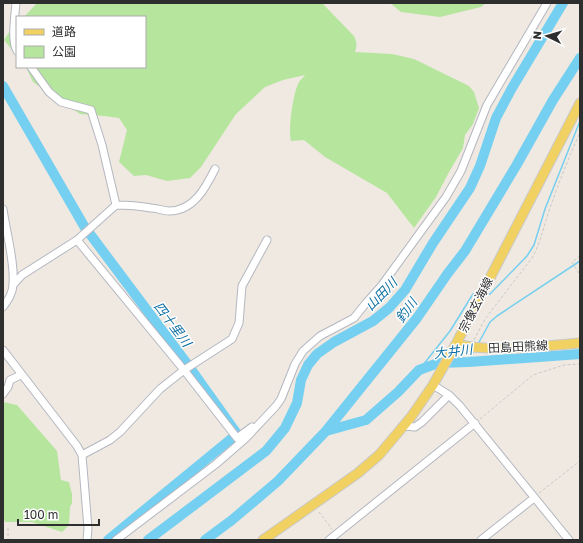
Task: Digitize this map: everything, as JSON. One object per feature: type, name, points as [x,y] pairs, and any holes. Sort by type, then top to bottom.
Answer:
[{"type":"main road","name":"宗像玄海線","points":[[263,540],[358,473],[379,454],[404,426],[433,384],[451,354],[580,103]]},
{"type":"main road","name":"田島田熊線","points":[[456,344],[473,348],[491,349],[580,344]]},
{"type":"street","points":[[16,3],[14,39],[16,50]]},
{"type":"street","points":[[116,540],[216,464],[246,438],[276,406],[295,364],[303,351],[320,336],[354,318],[382,285],[446,197],[460,171],[487,105],[547,3]]},
{"type":"street","points":[[32,68],[49,92],[61,102],[91,110],[102,144],[116,204]]},
{"type":"street","points":[[13,285],[22,275],[77,240],[116,204],[150,207],[170,211],[181,209],[199,197],[214,169]]},
{"type":"street","points":[[3,209],[12,266],[13,285],[11,294],[3,307]]},
{"type":"street","points":[[77,240],[184,370],[237,438],[252,427],[257,426]]},
{"type":"street","points":[[82,455],[110,440],[120,432],[160,389],[184,370],[232,339],[238,323],[242,286],[267,240]]},
{"type":"street","points":[[3,350],[77,446],[82,455],[88,528],[87,540]]},
{"type":"street","points":[[3,394],[8,387],[10,380],[22,375]]},
{"type":"street","points":[[433,384],[449,395],[475,423],[569,540]]},
{"type":"street","points":[[404,426],[415,427],[449,395]]},
{"type":"street","points":[[329,540],[475,423]]},
{"type":"street","points":[[481,540],[534,498]]},
{"type":"path","points":[[473,348],[485,319],[532,258],[538,247],[550,210],[580,132]]},
{"type":"path","points":[[580,256],[572,262],[580,275]]},
{"type":"path","points":[[475,423],[533,375],[564,365],[580,364]]},
{"type":"path","points":[[534,498],[580,461]]},
{"type":"path","points":[[319,512],[336,534]]},
{"type":"path","points":[[8,528],[8,540]]},
{"type":"green space","points":[[37,3],[322,3],[354,36],[356,40],[355,52],[392,54],[414,59],[469,86],[474,92],[479,108],[473,124],[465,135],[463,148],[436,197],[414,228],[387,193],[325,157],[304,140],[291,141],[290,128],[293,102],[299,82],[305,75],[283,80],[265,87],[236,114],[201,167],[190,178],[167,181],[146,175],[134,176],[119,162],[127,130],[119,118],[80,114],[33,82],[26,68],[146,68],[146,16],[25,16]]},
{"type":"green space","points":[[390,3],[486,3],[481,7],[440,17],[401,12]]},
{"type":"green space","points":[[16,24],[16,55],[4,40]]},
{"type":"green space","points":[[3,402],[17,405],[57,451],[61,480],[69,482],[72,494],[69,525],[62,532],[32,522],[5,522],[3,515]]},
{"type":"waterway","name":"山田川","points":[[148,540],[266,451],[285,428],[297,403],[301,380],[308,365],[317,354],[334,342],[373,321],[389,308],[405,290],[433,243],[470,188],[480,166],[496,118],[512,88],[563,3]]},
{"type":"waterway","name":"釣川","points":[[205,540],[232,520],[278,481],[326,431],[417,318],[465,251],[516,166],[553,100],[580,58]]},
{"type":"waterway","name":"四十里川","points":[[3,86],[84,226],[185,361],[237,434],[108,540]]},
{"type":"waterway","points":[[488,294],[490,294],[527,256],[534,245],[545,209],[580,121]]},
{"type":"waterway","points":[[478,344],[490,322],[497,316],[580,261]]},
{"type":"waterway","points":[[419,370],[450,331],[473,294],[476,294]]},
{"type":"waterway","points":[[468,362],[474,351]]},
{"type":"waterway","name":"大井川","points":[[326,431],[366,420],[398,392],[419,370],[438,363],[580,354]]}]
